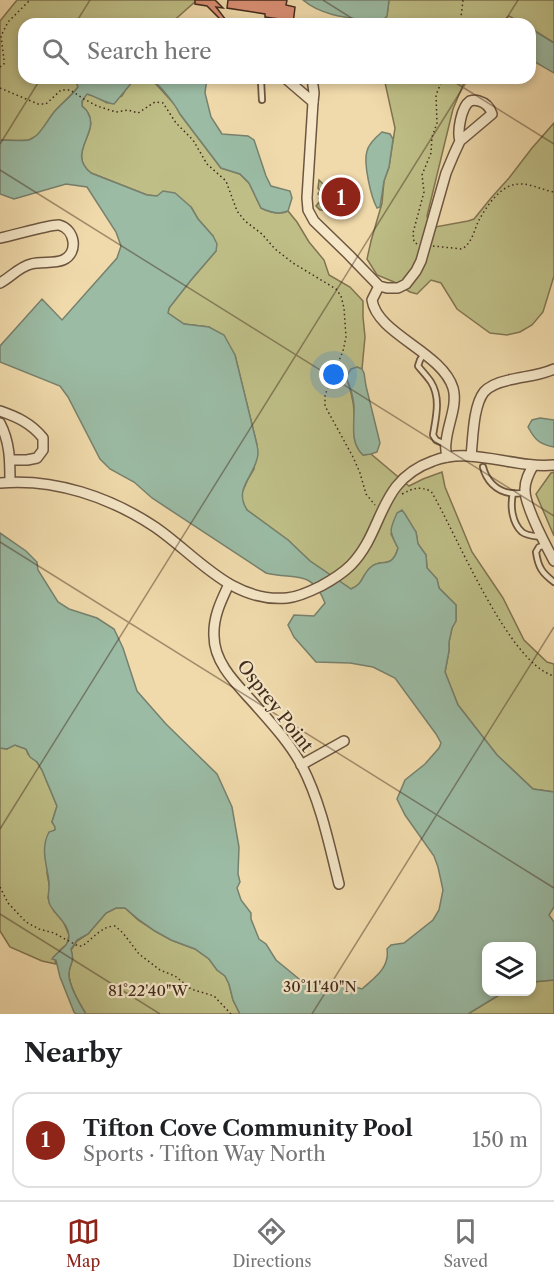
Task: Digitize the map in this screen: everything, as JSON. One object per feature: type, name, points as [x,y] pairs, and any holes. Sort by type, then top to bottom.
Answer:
[{"type":"street","points":[[292,84],[313,102]]},
{"type":"street","points":[[313,84],[308,210],[317,226],[379,286],[398,288],[406,284],[416,272],[446,173],[460,141],[492,114],[490,107],[483,102],[469,101],[464,108],[458,134],[460,141]]},
{"type":"street","points":[[0,238],[56,225],[70,232],[74,244],[70,254],[61,261],[34,262],[17,270],[0,283]]},
{"type":"street","points":[[379,286],[372,300],[376,312],[393,330],[443,370],[454,390],[454,406],[445,444],[447,457]]},
{"type":"street","points":[[471,456],[477,408],[484,392],[493,385],[507,380],[554,369]]},
{"type":"street","points":[[0,411],[20,418],[44,438],[43,450],[37,458],[10,460]]},
{"type":"street","points":[[0,423],[4,430],[4,445],[10,460],[10,482]]},
{"type":"street","points":[[0,483],[29,482],[49,485],[101,499],[121,507],[157,529],[228,584],[255,595],[287,598],[318,587],[350,566],[365,546],[395,487],[412,471],[433,460],[471,456],[533,466],[554,465]]},
{"type":"street","points":[[533,466],[526,481],[525,493],[554,561]]},
{"type":"street","name":"Osprey Point","points":[[228,584],[218,607],[215,621],[214,635],[218,655],[228,673],[290,746],[301,765],[315,797],[339,884]]},
{"type":"street","points":[[301,765],[344,741]]},
{"type":"lane","points":[[261,84],[262,100]]},
{"type":"lane","points":[[424,354],[418,366],[431,383],[436,396],[433,435],[436,440],[445,444]]},
{"type":"lane","points":[[483,467],[488,480],[495,487],[513,493],[525,493]]},
{"type":"lane","points":[[513,493],[512,511],[518,526],[523,532],[544,541],[536,552],[537,563],[545,575],[554,582]]},
{"type":"path","points":[[0,67],[4,64],[1,36],[8,22],[30,0]]},
{"type":"path","points":[[462,18],[463,0]]},
{"type":"path","points":[[440,84],[436,95],[437,123],[432,137],[431,153],[422,175],[424,192],[413,233],[414,242],[419,245],[462,249],[471,240],[479,221],[500,192],[516,183],[554,192]]},
{"type":"path","points":[[0,88],[38,104],[46,104],[61,90],[70,90],[97,106],[116,112],[128,110],[138,113],[155,102],[163,103],[176,123],[193,140],[207,164],[226,181],[237,211],[245,221],[293,263],[336,289],[341,296],[344,308],[346,337],[343,351],[325,395],[325,406],[353,457],[366,494],[381,511]]},
{"type":"path","points":[[403,494],[414,488],[422,487],[431,491],[481,587],[508,633],[537,667],[554,676]]},
{"type":"path","points":[[0,888],[8,903],[26,922],[78,946],[82,946],[107,926],[115,926],[139,954],[160,970],[175,976],[191,989],[214,996],[231,1014]]},
{"type":"green space","points":[[17,0],[197,0],[177,18],[18,18],[18,84],[77,84],[78,87],[55,111],[38,135],[29,140],[0,140],[0,21]]},
{"type":"green space","points":[[389,0],[554,0],[554,43],[536,32],[536,18],[509,16],[507,18],[386,18]]},
{"type":"green space","points":[[130,84],[156,84],[175,105],[221,168],[240,174],[249,183],[261,208],[281,213],[288,211],[324,260],[329,275],[350,287],[363,301],[365,337],[362,369],[357,367],[346,377],[354,406],[356,445],[363,455],[371,454],[409,486],[442,472],[445,487],[472,552],[503,598],[524,640],[547,662],[554,664],[554,792],[533,789],[497,755],[458,705],[445,672],[449,642],[456,620],[456,605],[439,588],[437,579],[427,568],[426,555],[418,544],[416,532],[391,534],[398,548],[396,555],[389,561],[371,567],[361,582],[351,589],[310,561],[288,540],[247,510],[242,503],[241,495],[254,469],[257,445],[235,355],[209,327],[184,324],[168,313],[169,308],[216,251],[213,236],[191,207],[147,195],[91,173],[84,166],[82,150],[91,120],[88,112],[82,106],[85,96],[87,94],[97,97],[107,103],[122,96]]},
{"type":"green space","points":[[385,84],[463,84],[453,109],[427,216],[430,228],[474,219],[554,123],[554,276],[543,312],[532,325],[520,332],[507,335],[490,333],[457,309],[441,283],[431,280],[417,294],[377,275],[367,259],[382,203],[395,128]]},
{"type":"green space","points":[[319,180],[330,191],[329,193],[341,188],[352,194],[356,203],[354,211],[347,212],[328,197],[324,210],[320,210],[316,206],[321,200],[318,194]]},
{"type":"green space","points":[[554,472],[554,536],[536,494]]},
{"type":"green space","points":[[12,745],[26,749],[37,762],[57,806],[52,822],[56,827],[52,832],[47,873],[50,889],[48,898],[69,935],[67,944],[60,950],[55,960],[56,964],[42,961],[10,947],[0,931],[0,748],[7,749]]},
{"type":"green space","points":[[116,908],[125,908],[155,931],[195,949],[209,959],[225,976],[240,1014],[86,1014],[70,983],[69,973],[73,958],[71,950],[77,941],[88,934],[106,913]]},
{"type":"green space","points":[[554,980],[554,1014],[468,1014],[497,996],[536,996],[536,982]]},
{"type":"shaded area","points":[[303,0],[389,0],[385,18],[350,18],[330,14]]},
{"type":"shaded area","points":[[536,32],[554,43],[554,73],[536,62]]},
{"type":"shaded area","points":[[77,84],[131,84],[114,104],[87,94],[82,101],[82,106],[88,112],[91,120],[82,150],[84,165],[91,173],[147,195],[157,196],[163,191],[175,193],[191,207],[217,244],[216,251],[169,308],[168,313],[184,324],[209,327],[224,335],[235,355],[258,452],[255,466],[243,490],[243,503],[247,510],[288,540],[310,561],[351,589],[361,582],[371,567],[389,561],[396,555],[398,548],[391,528],[397,513],[402,510],[416,532],[418,544],[426,555],[427,568],[437,579],[439,588],[456,605],[456,621],[452,628],[445,672],[458,705],[497,755],[533,789],[554,792],[554,907],[549,915],[554,922],[554,980],[536,982],[536,942],[482,942],[482,996],[497,996],[468,1014],[240,1014],[225,976],[209,959],[195,949],[155,931],[125,908],[116,908],[106,913],[88,934],[77,940],[71,949],[73,957],[69,973],[70,983],[86,1014],[74,1012],[56,960],[52,959],[67,944],[69,937],[67,928],[48,900],[49,882],[45,845],[49,832],[55,830],[52,822],[57,806],[42,770],[26,749],[15,745],[7,749],[0,748],[0,533],[26,551],[37,562],[38,570],[58,602],[69,609],[97,618],[114,629],[123,648],[137,691],[166,724],[217,774],[232,807],[239,847],[240,882],[237,888],[241,900],[251,913],[259,939],[266,944],[276,960],[304,983],[349,985],[362,989],[384,967],[387,949],[391,945],[404,943],[433,920],[439,910],[443,890],[434,856],[405,815],[397,799],[405,780],[425,764],[441,743],[395,678],[373,667],[350,663],[316,662],[294,637],[288,625],[294,615],[314,616],[325,603],[314,585],[301,578],[266,573],[152,498],[134,482],[110,469],[100,459],[60,386],[0,362],[0,346],[42,299],[62,320],[117,258],[121,246],[116,232],[87,187],[66,184],[14,199],[0,194],[0,140],[29,140],[78,87]]},
{"type":"shaded area","points":[[156,84],[206,84],[205,93],[211,117],[222,134],[248,136],[254,140],[271,186],[290,191],[292,198],[288,211],[281,213],[261,208],[249,183],[240,174],[221,168]]},
{"type":"shaded area","points":[[382,132],[390,134],[393,139],[380,207],[377,208],[368,180],[366,156],[369,145]]},
{"type":"shaded area","points":[[357,367],[364,373],[380,443],[377,452],[363,455],[354,438],[354,401],[346,377],[351,369]]},
{"type":"shaded area","points":[[540,418],[554,420],[554,447],[538,441],[528,427],[532,420]]},
{"type":"building","points":[[195,0],[215,0],[223,8],[216,7],[224,18],[219,18],[207,6],[195,4]]},
{"type":"building","points":[[228,0],[287,0],[286,5],[295,7],[294,18],[265,17],[265,14],[227,8]]},
{"type":"place","name":"Tifton Cove Community Pool","points":[[341,197]]}]
